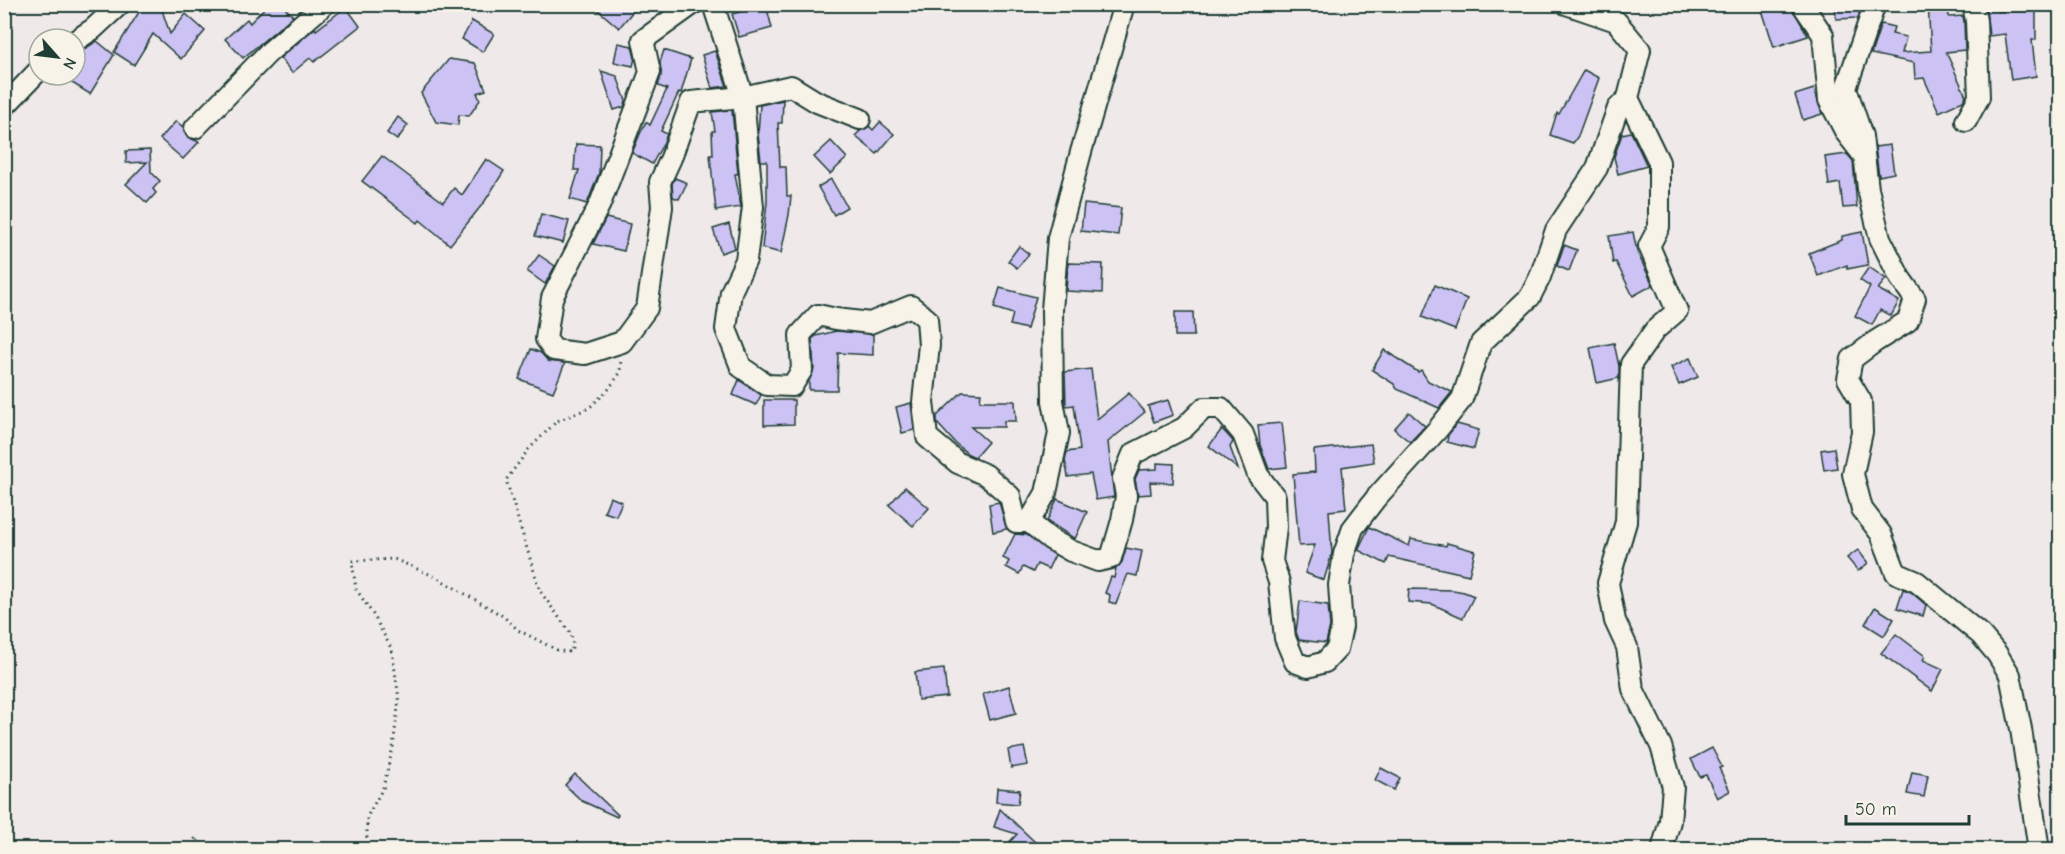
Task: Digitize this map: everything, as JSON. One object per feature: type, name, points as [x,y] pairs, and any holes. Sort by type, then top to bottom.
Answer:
[{"type":"street","points":[[87,33],[120,4]]},
{"type":"street","points":[[195,128],[268,53],[325,4]]},
{"type":"street","points":[[693,4],[643,40],[650,72],[600,204],[552,298],[546,339],[554,350],[585,354],[622,342],[647,308],[662,207],[660,182],[671,159],[691,102],[743,97],[791,86],[817,102],[860,119]]},
{"type":"street","points":[[713,4],[743,97],[753,207],[746,260],[731,292],[726,329],[741,367],[767,385],[792,386],[802,370],[800,335],[818,315],[870,323],[911,306],[927,319],[929,345],[923,402],[927,437],[958,463],[986,475],[1010,496],[1016,522],[1029,522],[1050,539],[1098,561],[1111,558],[1126,496],[1123,478],[1133,454],[1184,428],[1204,408],[1221,408],[1243,434],[1258,475],[1275,496],[1276,527],[1272,561],[1279,582],[1285,638],[1295,662],[1308,667],[1324,662],[1337,649],[1342,627],[1339,585],[1344,554],[1353,528],[1462,399],[1481,343],[1530,297],[1540,278],[1556,230],[1597,168],[1618,108],[1628,98],[1640,50],[1616,21],[1566,4]]},
{"type":"street","points":[[1029,522],[1047,493],[1059,433],[1053,401],[1052,310],[1058,238],[1124,4]]},
{"type":"street","points":[[1802,4],[1823,35],[1829,100],[1846,133],[1864,157]]},
{"type":"street","points":[[1875,4],[1846,88],[1862,136],[1868,189],[1880,238],[1900,278],[1915,299],[1908,321],[1876,341],[1852,360],[1848,379],[1861,401],[1862,432],[1853,474],[1862,509],[1881,534],[1896,573],[1917,582],[1980,635],[1997,654],[2010,675],[2021,729],[2039,849]]},
{"type":"street","points":[[1966,122],[1979,97],[1976,21],[1973,4]]},
{"type":"street","points":[[4,107],[27,83]]},
{"type":"street","points":[[1628,98],[1659,162],[1659,227],[1649,246],[1677,311],[1655,330],[1631,364],[1626,522],[1608,583],[1615,621],[1627,647],[1633,689],[1661,746],[1673,788],[1670,821],[1662,849]]},
{"type":"path","points":[[367,849],[367,817],[383,788],[393,747],[399,699],[392,650],[375,616],[356,589],[352,561],[394,560],[436,577],[503,616],[518,630],[559,651],[571,652],[573,644],[571,634],[540,591],[506,480],[529,449],[557,421],[589,408],[608,390],[620,373],[622,342]]},
{"type":"path","points":[[189,849],[196,837],[203,849]]},
{"type":"building","points":[[144,4],[160,4],[170,34],[186,14],[205,31],[181,59],[153,34],[134,65],[114,52]]},
{"type":"building","points":[[268,4],[281,4],[293,16],[243,58],[225,39],[247,19],[250,23]]},
{"type":"building","points":[[591,4],[627,4],[634,10],[619,28]]},
{"type":"building","points":[[1760,4],[1790,4],[1808,36],[1774,47]]},
{"type":"building","points":[[1835,4],[1862,4],[1858,18],[1836,19]]},
{"type":"building","points":[[1928,4],[1948,4],[1949,17],[1963,16],[1964,22],[1965,50],[1946,52],[1966,96],[1963,101],[1939,112],[1924,78],[1915,79],[1914,63],[1871,54],[1881,24],[1894,27],[1892,34],[1906,37],[1902,53],[1931,51]]},
{"type":"building","points":[[766,5],[772,28],[739,37],[732,14]]},
{"type":"building","points":[[346,7],[360,26],[314,62],[310,58],[292,73],[280,58],[315,28],[316,30]]},
{"type":"building","points":[[1998,8],[1998,11],[2036,11],[2036,40],[2032,40],[2036,76],[2011,80],[2005,34],[1989,36],[1986,9]]},
{"type":"building","points":[[472,21],[494,34],[483,52],[462,39]]},
{"type":"building","points":[[97,41],[114,55],[90,94],[79,87],[87,87],[87,47]]},
{"type":"building","points":[[618,43],[632,46],[635,58],[633,66],[614,62]]},
{"type":"building","points":[[664,50],[691,59],[681,93],[679,92],[661,131],[667,134],[652,164],[632,153],[646,122],[650,125],[667,89],[658,86],[661,76],[660,62]]},
{"type":"building","points":[[715,51],[727,86],[712,88],[702,55]]},
{"type":"building","points":[[449,59],[475,63],[486,90],[477,93],[480,100],[469,116],[459,115],[458,125],[436,122],[421,93]]},
{"type":"building","points":[[1584,70],[1599,78],[1578,136],[1573,143],[1550,135],[1557,113],[1559,114]]},
{"type":"building","points":[[601,71],[617,76],[626,101],[624,107],[614,110]]},
{"type":"building","points":[[1814,89],[1822,114],[1803,120],[1795,95]]},
{"type":"building","points":[[783,100],[782,123],[778,123],[780,167],[786,167],[787,196],[791,196],[781,253],[762,248],[767,202],[767,161],[761,161],[758,134],[760,105]]},
{"type":"building","points":[[732,110],[738,174],[735,174],[741,207],[716,211],[710,155],[713,155],[712,131],[715,131],[712,112]]},
{"type":"building","points":[[398,117],[408,125],[397,140],[387,133]]},
{"type":"building","points":[[176,121],[183,127],[187,137],[199,142],[183,159],[160,139]]},
{"type":"building","points":[[880,122],[894,134],[877,154],[855,136],[869,126],[873,130]]},
{"type":"building","points":[[1631,132],[1647,166],[1618,174],[1614,157],[1622,134]]},
{"type":"building","points":[[831,141],[847,158],[830,174],[814,157]]},
{"type":"building","points":[[576,144],[600,145],[599,173],[587,204],[570,199],[579,170],[574,170]]},
{"type":"building","points":[[1890,145],[1894,173],[1879,176],[1875,147]]},
{"type":"building","points":[[150,150],[151,172],[160,181],[153,189],[156,193],[147,203],[126,184],[147,162],[126,163],[126,151]]},
{"type":"building","points":[[1847,154],[1853,161],[1857,207],[1843,208],[1840,183],[1829,185],[1825,157]]},
{"type":"building","points":[[382,156],[443,202],[454,188],[462,195],[486,159],[504,171],[485,201],[450,245],[420,220],[418,223],[362,181]]},
{"type":"building","points":[[675,178],[687,183],[679,199],[673,197],[672,184]]},
{"type":"building","points":[[831,179],[847,207],[834,215],[818,187]]},
{"type":"building","points":[[1084,204],[1121,208],[1118,235],[1081,231]]},
{"type":"building","points":[[541,214],[569,221],[563,243],[535,236]]},
{"type":"building","points":[[606,218],[630,224],[624,251],[593,244]]},
{"type":"building","points":[[729,224],[735,248],[721,253],[713,229]]},
{"type":"building","points":[[1633,232],[1637,252],[1653,285],[1633,296],[1616,262],[1613,263],[1609,236]]},
{"type":"building","points":[[1862,232],[1868,265],[1847,269],[1847,265],[1818,276],[1809,253],[1842,240],[1842,236]]},
{"type":"building","points":[[1564,245],[1577,250],[1569,271],[1557,266]]},
{"type":"building","points":[[1019,246],[1029,254],[1017,268],[1008,261]]},
{"type":"building","points":[[539,255],[555,266],[545,284],[527,271]]},
{"type":"building","points":[[1068,263],[1103,264],[1102,293],[1066,291]]},
{"type":"building","points":[[1869,267],[1886,279],[1878,289],[1899,301],[1891,316],[1880,310],[1872,325],[1855,316],[1870,287],[1860,280]]},
{"type":"building","points":[[1435,285],[1467,299],[1455,330],[1422,317]]},
{"type":"building","points":[[1000,288],[1036,297],[1027,329],[1010,325],[1013,314],[994,308]]},
{"type":"building","points":[[1175,312],[1193,312],[1194,336],[1175,336]]},
{"type":"building","points":[[836,331],[873,334],[873,355],[838,353],[837,390],[809,390],[809,381],[814,369],[812,339]]},
{"type":"building","points":[[1614,343],[1619,378],[1597,383],[1590,348]]},
{"type":"building","points":[[531,349],[541,353],[548,361],[565,363],[553,392],[519,379]]},
{"type":"building","points":[[1384,350],[1418,372],[1421,370],[1428,381],[1452,392],[1439,408],[1397,389],[1394,384],[1372,370]]},
{"type":"building","points":[[1690,358],[1698,377],[1679,385],[1671,367]]},
{"type":"building","points":[[1091,369],[1097,419],[1129,393],[1145,412],[1108,442],[1114,497],[1096,500],[1091,474],[1068,477],[1065,460],[1067,452],[1080,450],[1074,405],[1066,406],[1065,372]]},
{"type":"building","points":[[739,380],[761,395],[756,405],[733,395]]},
{"type":"building","points":[[962,392],[981,393],[980,401],[1015,401],[1016,421],[1004,421],[1004,427],[971,427],[988,442],[975,457],[955,443],[937,423],[937,416]]},
{"type":"building","points":[[764,400],[794,400],[794,424],[764,425]]},
{"type":"building","points":[[1168,400],[1173,415],[1154,422],[1148,406]]},
{"type":"building","points":[[911,403],[914,430],[902,433],[896,407]]},
{"type":"building","points":[[1409,412],[1425,426],[1410,442],[1394,429]]},
{"type":"building","points":[[1282,423],[1287,467],[1269,469],[1260,445],[1258,425]]},
{"type":"building","points":[[1457,424],[1479,430],[1474,449],[1447,442],[1448,435]]},
{"type":"building","points":[[1222,429],[1233,442],[1230,447],[1238,469],[1209,446]]},
{"type":"building","points":[[1371,444],[1374,462],[1342,467],[1346,509],[1329,511],[1332,553],[1324,580],[1305,573],[1315,545],[1299,546],[1293,474],[1315,472],[1314,450]]},
{"type":"building","points":[[1834,448],[1837,468],[1824,470],[1821,450]]},
{"type":"building","points":[[1157,463],[1174,464],[1173,483],[1150,482],[1151,494],[1138,495],[1135,479],[1139,470],[1157,469]]},
{"type":"building","points":[[905,487],[929,508],[913,526],[889,505]]},
{"type":"building","points":[[610,497],[622,502],[616,516],[604,512]]},
{"type":"building","points":[[1057,499],[1087,512],[1075,539],[1047,521]]},
{"type":"building","points":[[999,502],[1007,529],[993,532],[989,504]]},
{"type":"building","points":[[1369,527],[1409,546],[1411,539],[1446,546],[1447,543],[1475,551],[1469,575],[1389,557],[1386,564],[1358,550]]},
{"type":"building","points":[[1015,534],[1027,535],[1055,555],[1048,569],[1037,564],[1033,572],[1023,567],[1019,574],[1006,567],[1009,561],[1003,558]]},
{"type":"building","points":[[1126,548],[1142,551],[1137,576],[1128,574],[1116,604],[1109,602],[1110,595],[1105,593],[1111,577],[1114,578],[1116,568],[1122,562]]},
{"type":"building","points":[[1858,550],[1868,563],[1858,571],[1847,558]]},
{"type":"building","points":[[1409,589],[1453,590],[1474,596],[1463,618],[1432,604],[1408,602]]},
{"type":"building","points":[[1903,589],[1911,592],[1926,605],[1923,616],[1897,608]]},
{"type":"building","points":[[1300,601],[1328,605],[1330,626],[1326,643],[1299,640],[1296,632]]},
{"type":"building","points":[[1875,607],[1894,619],[1884,636],[1865,624]]},
{"type":"building","points":[[1896,634],[1925,656],[1923,660],[1943,669],[1932,691],[1881,653]]},
{"type":"building","points":[[944,669],[947,697],[918,700],[915,672]]},
{"type":"building","points":[[1009,686],[1016,713],[990,720],[983,694]]},
{"type":"building","points":[[1024,747],[1028,765],[1011,768],[1008,750]]},
{"type":"building","points":[[1712,748],[1722,767],[1719,768],[1730,791],[1717,798],[1706,775],[1700,777],[1691,759]]},
{"type":"building","points":[[1381,768],[1400,778],[1394,790],[1375,780]]},
{"type":"building","points":[[1912,772],[1928,775],[1924,797],[1907,794]]},
{"type":"building","points":[[575,774],[618,815],[617,817],[582,801],[565,785]]},
{"type":"building","points":[[997,788],[1020,790],[1018,804],[996,802]]},
{"type":"building","points":[[1000,809],[1035,842],[1028,849],[1003,849],[1017,834],[994,827]]}]
